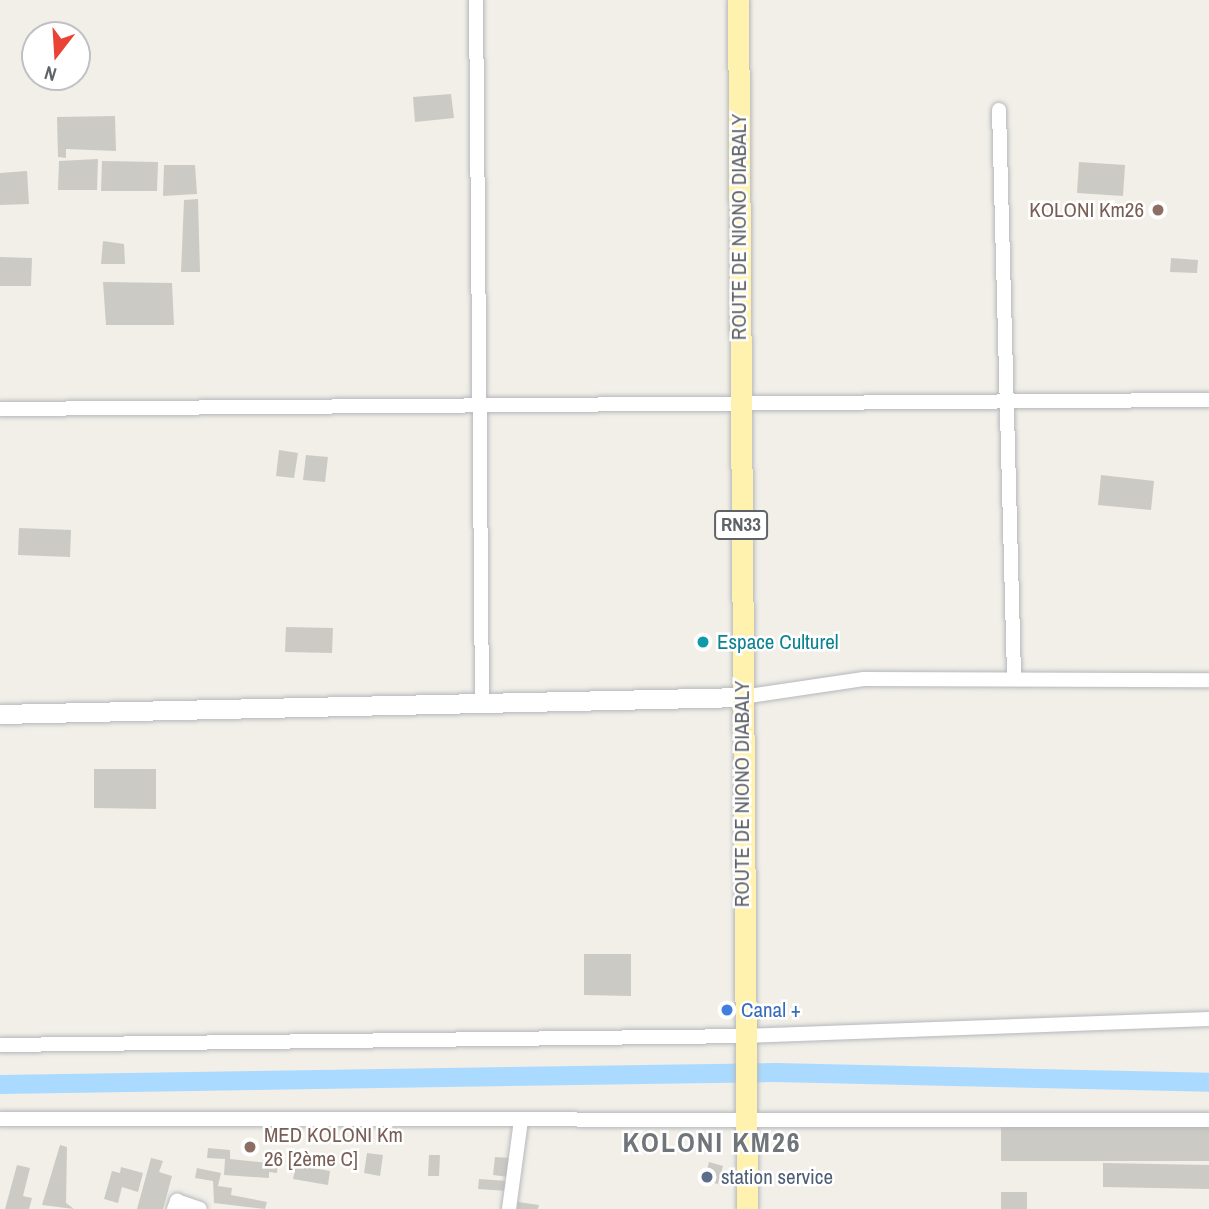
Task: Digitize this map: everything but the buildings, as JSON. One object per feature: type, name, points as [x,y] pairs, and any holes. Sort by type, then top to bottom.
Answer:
[{"type":"main road","name":"ROUTE DE NIONO DIABALY","points":[[738,0],[747,1209]]},
{"type":"street","points":[[476,0],[476,404],[481,703]]},
{"type":"street","points":[[999,110],[1010,400],[1014,677]]},
{"type":"street","points":[[0,409],[740,399],[1209,400]]},
{"type":"street","points":[[0,714],[742,697],[864,679],[1014,677],[1209,680]]},
{"type":"street","points":[[0,1045],[745,1042],[1209,1019]]},
{"type":"street","points":[[0,1119],[746,1122],[1209,1120]]},
{"type":"street","points":[[509,1209],[521,1120]]},
{"type":"street","points":[[174,1209],[177,1201],[200,1209]]},
{"type":"waterway","points":[[0,1084],[775,1072],[1209,1082]]},
{"type":"place","name":"KOLONI Km26","points":[[1158,210]]},
{"type":"place","name":"Espace Culturel","points":[[703,642]]},
{"type":"place","name":"Canal +","points":[[727,1010]]},
{"type":"place","name":"MED KOLONI Km 26 [2ème C]","points":[[250,1147]]},
{"type":"place","name":"station service","points":[[707,1177]]},
{"type":"district","name":"KOLONI KM26","points":[[712,1142]]}]
